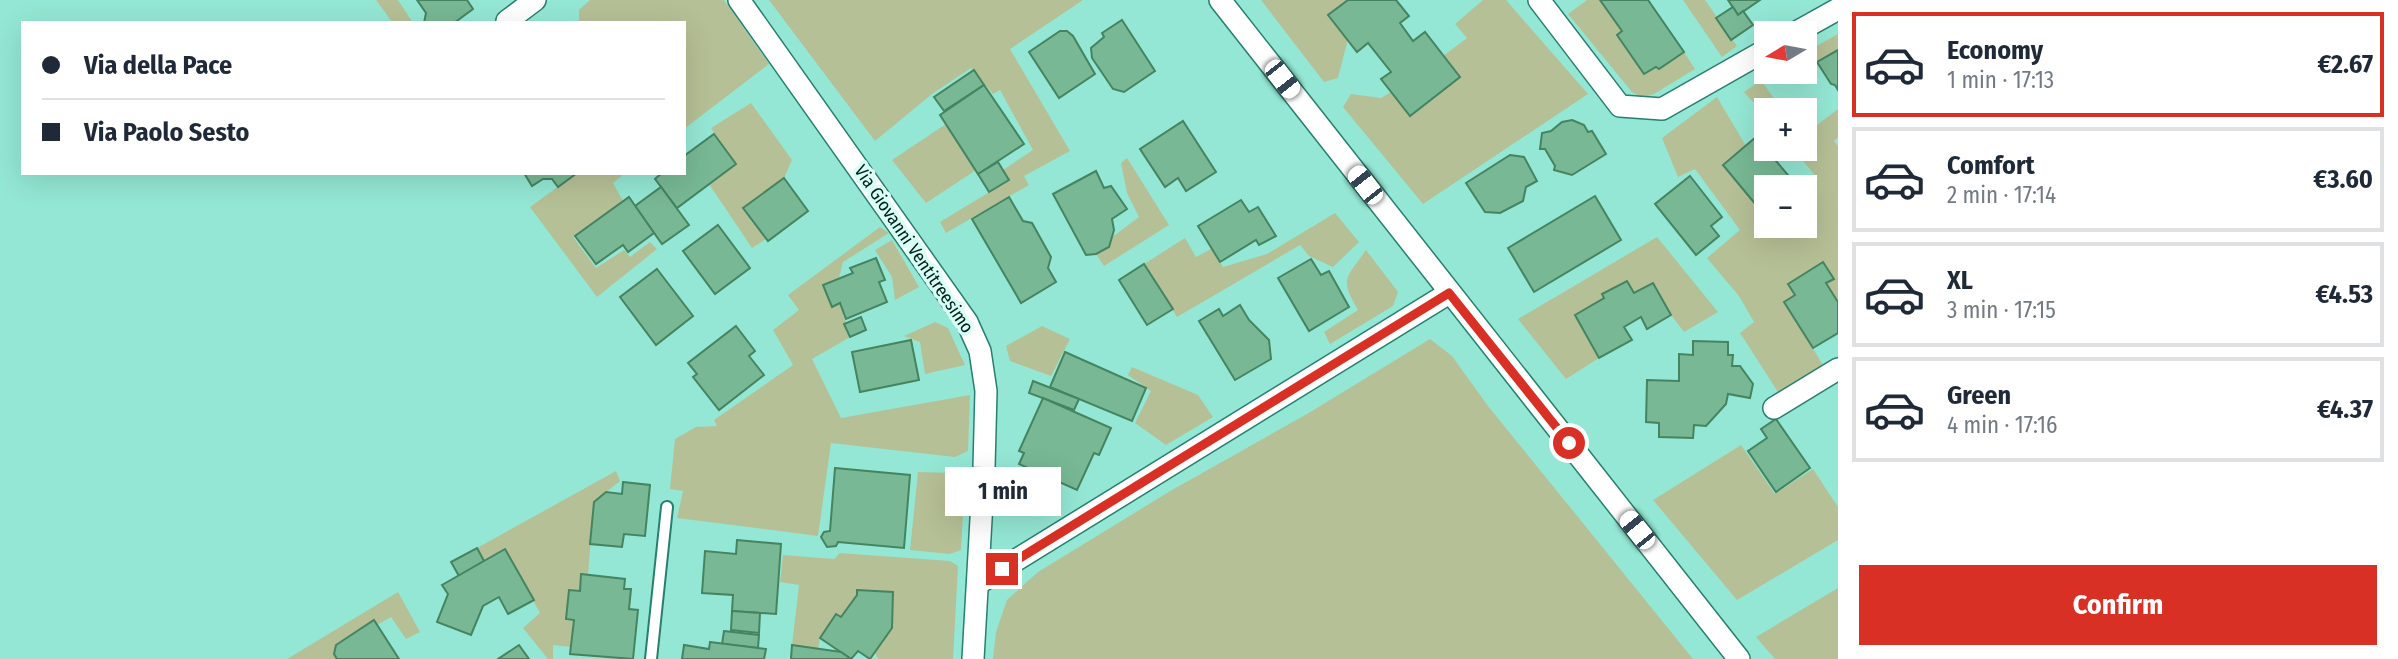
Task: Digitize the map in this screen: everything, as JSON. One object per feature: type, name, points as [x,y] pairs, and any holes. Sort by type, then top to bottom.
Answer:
[{"type":"street","points":[[507,21],[535,0]]},
{"type":"street","name":"Via Giovanni Ventitreesimo","points":[[739,0],[967,322],[980,351],[986,391],[979,583],[973,659]]},
{"type":"street","points":[[1220,0],[1739,659]]},
{"type":"street","points":[[1539,0],[1620,106],[1662,109],[1754,57]]},
{"type":"street","points":[[1816,21],[1838,9]]},
{"type":"street","points":[[979,583],[1449,293]]},
{"type":"street","points":[[1774,408],[1838,369]]},
{"type":"lane","points":[[650,659],[667,507]]},
{"type":"green space","points":[[376,0],[398,0],[412,21],[392,21]]},
{"type":"green space","points":[[590,0],[724,0],[769,64],[686,127],[686,21],[579,21],[579,10]]},
{"type":"green space","points":[[769,0],[1083,0],[1010,49],[1070,151],[1024,176],[1029,185],[946,233],[940,222],[1009,180],[1003,170],[1033,150],[1000,90],[993,94],[971,68],[932,94],[875,141]]},
{"type":"green space","points":[[1261,0],[1347,0],[1329,15],[1348,39],[1338,78],[1324,82]]},
{"type":"green space","points":[[1483,0],[1506,0],[1588,94],[1423,204],[1343,107],[1351,94],[1381,98],[1391,92],[1410,116],[1443,56],[1467,38],[1455,24]]},
{"type":"green space","points":[[1587,0],[1600,0],[1622,31],[1618,35],[1644,74],[1659,69],[1684,52],[1695,69],[1654,94],[1642,98],[1632,92],[1568,14]]},
{"type":"green space","points":[[1683,0],[1705,0],[1737,46],[1722,57]]},
{"type":"green space","points":[[1838,34],[1838,50],[1817,61],[1817,46]]},
{"type":"green space","points":[[1755,84],[1764,84],[1774,98],[1754,98],[1754,103],[1744,92]]},
{"type":"green space","points":[[1717,97],[1746,146],[1723,165],[1754,202],[1754,238],[1817,238],[1818,179],[1803,161],[1817,161],[1817,125],[1838,109],[1838,138],[1834,141],[1838,146],[1838,302],[1826,283],[1834,279],[1795,295],[1785,303],[1823,365],[1780,395],[1740,333],[1754,322],[1739,296],[1707,258],[1740,230],[1695,169],[1678,177],[1662,138]]},
{"type":"green space","points":[[751,103],[792,160],[784,178],[743,208],[766,239],[752,248],[709,184],[736,164],[711,128]]},
{"type":"green space","points":[[946,124],[976,170],[926,203],[892,160]]},
{"type":"green space","points":[[1127,158],[1169,225],[1104,266],[1096,254],[1109,247],[1111,238],[1139,217],[1127,193],[1121,163]]},
{"type":"green space","points":[[574,175],[623,175],[613,183],[623,201],[573,237],[596,268],[624,250],[630,257],[650,242],[657,249],[597,297],[530,207]]},
{"type":"green space","points":[[1335,213],[1359,242],[1333,267],[1309,256],[1300,245],[1177,317],[1144,264],[1185,238],[1196,257],[1211,249],[1223,267],[1267,254]]},
{"type":"green space","points":[[880,227],[889,233],[843,262],[832,306],[840,303],[850,337],[812,359],[841,418],[970,395],[968,451],[955,457],[831,443],[818,536],[677,518],[683,491],[670,489],[675,439],[696,427],[717,426],[714,420],[793,365],[773,330],[799,310],[788,295]]},
{"type":"green space","points":[[1657,237],[1718,312],[1684,332],[1653,283],[1634,293],[1626,281],[1575,315],[1599,358],[1566,379],[1518,319]]},
{"type":"green space","points":[[892,240],[919,287],[895,300],[892,277],[875,250]]},
{"type":"green space","points":[[1366,250],[1398,292],[1393,306],[1330,344],[1324,332],[1358,310],[1348,291],[1347,279]]},
{"type":"green space","points":[[935,322],[948,328],[965,365],[925,374],[920,342],[904,336]]},
{"type":"green space","points":[[1042,326],[1070,339],[1051,376],[1010,361],[1006,346]]},
{"type":"green space","points":[[1430,339],[1452,356],[1488,406],[1693,659],[993,659],[996,632],[1007,600],[1038,572]]},
{"type":"green space","points":[[1132,367],[1198,395],[1213,417],[1166,445],[1135,423],[1151,391],[1128,375]]},
{"type":"green space","points":[[1741,445],[1775,494],[1813,469],[1838,507],[1838,540],[1737,600],[1653,500]]},
{"type":"green space","points":[[616,471],[620,481],[594,502],[588,575],[581,574],[580,591],[569,590],[566,619],[574,620],[571,647],[553,645],[553,659],[548,659],[523,628],[540,613],[505,549],[484,561],[477,548]]},
{"type":"green space","points":[[918,472],[954,473],[965,480],[961,550],[950,554],[910,550]]},
{"type":"green space","points":[[840,553],[950,561],[958,566],[953,659],[878,659],[875,652],[892,628],[893,592],[857,590],[857,595],[841,617],[836,614],[820,638],[818,649],[792,645],[799,585],[780,582],[783,555],[834,559]]},
{"type":"green space","points":[[1838,588],[1838,659],[1775,659],[1756,637]]},
{"type":"green space","points":[[398,592],[420,632],[406,639],[391,617],[377,625],[374,620],[336,645],[334,654],[337,659],[287,659]]},
{"type":"building","points":[[417,0],[467,0],[473,9],[457,21],[424,21],[426,13]]},
{"type":"building","points":[[1348,0],[1396,0],[1409,16],[1400,23],[1413,41],[1425,32],[1460,77],[1410,116],[1381,79],[1391,72],[1368,43],[1357,52],[1328,15]]},
{"type":"building","points":[[1600,0],[1648,0],[1684,52],[1659,69],[1656,67],[1644,74],[1617,35],[1622,31]]},
{"type":"building","points":[[1728,0],[1760,0],[1738,15]]},
{"type":"building","points":[[1733,7],[1738,15],[1743,11],[1753,25],[1731,40],[1716,18]]},
{"type":"building","points":[[1122,20],[1155,71],[1124,92],[1113,89],[1092,58],[1091,48],[1104,37],[1102,33]]},
{"type":"building","points":[[1060,31],[1067,31],[1073,36],[1095,74],[1059,98],[1029,52]]},
{"type":"building","points":[[1838,50],[1838,90],[1831,84],[1817,62]]},
{"type":"building","points":[[974,70],[984,85],[944,111],[934,97]]},
{"type":"building","points":[[984,85],[1024,144],[978,174],[940,115]]},
{"type":"building","points":[[1572,120],[1584,125],[1588,132],[1592,131],[1606,154],[1572,175],[1554,170],[1555,166],[1545,149],[1540,149],[1542,133],[1551,131],[1562,122]]},
{"type":"building","points":[[1183,121],[1216,172],[1186,191],[1178,178],[1165,187],[1140,149]]},
{"type":"building","points":[[714,134],[736,164],[677,208],[655,179],[660,175],[686,175],[686,155]]},
{"type":"building","points":[[1754,139],[1754,161],[1776,161],[1788,175],[1754,175],[1754,202],[1723,165]]},
{"type":"building","points":[[1510,155],[1524,157],[1537,181],[1526,187],[1523,201],[1500,213],[1485,212],[1466,183]]},
{"type":"building","points":[[998,162],[1009,180],[989,192],[978,174]]},
{"type":"building","points":[[1096,171],[1104,188],[1111,186],[1127,209],[1112,219],[1114,230],[1109,247],[1096,254],[1086,255],[1053,194]]},
{"type":"building","points":[[525,175],[574,175],[558,187],[552,179],[543,179],[532,186]]},
{"type":"building","points":[[1690,176],[1722,217],[1711,226],[1719,236],[1696,255],[1655,204]]},
{"type":"building","points":[[784,178],[808,211],[768,241],[743,208]]},
{"type":"building","points":[[661,187],[689,225],[662,244],[635,206]]},
{"type":"building","points":[[1595,196],[1621,240],[1534,292],[1508,248]]},
{"type":"building","points":[[629,197],[654,233],[628,252],[623,245],[596,264],[575,236]]},
{"type":"building","points":[[1009,197],[1023,221],[1032,223],[1051,257],[1048,268],[1056,282],[1021,303],[972,219]]},
{"type":"building","points":[[1241,200],[1249,212],[1258,207],[1276,236],[1259,245],[1256,240],[1220,262],[1198,226]]},
{"type":"building","points":[[718,225],[750,268],[715,294],[683,251]]},
{"type":"building","points":[[876,258],[885,280],[879,282],[887,302],[846,319],[840,303],[832,307],[823,285],[853,273],[850,268]]},
{"type":"building","points":[[1311,259],[1321,275],[1329,271],[1349,307],[1309,331],[1278,278]]},
{"type":"building","points":[[1823,262],[1834,279],[1826,283],[1838,302],[1838,333],[1813,348],[1784,302],[1795,295],[1788,284]]},
{"type":"building","points":[[1144,264],[1173,309],[1147,325],[1119,280]]},
{"type":"building","points":[[657,269],[693,316],[656,345],[620,297]]},
{"type":"building","points":[[1627,281],[1634,293],[1653,283],[1671,315],[1647,329],[1641,317],[1624,327],[1632,340],[1599,358],[1575,315],[1604,298],[1602,294]]},
{"type":"building","points":[[1240,305],[1249,320],[1269,340],[1271,359],[1235,380],[1199,321],[1219,309],[1223,316]]},
{"type":"building","points":[[861,317],[866,330],[850,337],[844,324]]},
{"type":"building","points":[[736,326],[755,351],[749,356],[764,375],[719,410],[693,377],[697,374],[688,363]]},
{"type":"building","points":[[911,340],[919,380],[860,392],[852,352]]},
{"type":"building","points":[[1693,341],[1728,342],[1728,355],[1733,355],[1732,366],[1740,366],[1753,384],[1750,398],[1728,394],[1726,404],[1706,426],[1694,425],[1693,438],[1659,437],[1659,423],[1646,422],[1647,380],[1679,381],[1679,354],[1693,355]]},
{"type":"building","points":[[1065,352],[1146,388],[1132,421],[1050,387]]},
{"type":"building","points":[[1033,381],[1079,399],[1074,410],[1029,393]]},
{"type":"building","points":[[1043,398],[1111,428],[1099,455],[1094,453],[1077,490],[1019,464],[1024,453],[1019,451]]},
{"type":"building","points":[[1776,419],[1810,468],[1776,492],[1748,451],[1767,438],[1761,429]]},
{"type":"building","points":[[835,468],[910,475],[904,548],[838,542],[836,546],[827,547],[821,537],[824,532],[830,531]]},
{"type":"building","points":[[623,482],[650,485],[645,536],[624,534],[622,547],[590,544],[594,502],[606,492],[622,494]]},
{"type":"building","points":[[737,540],[781,544],[776,614],[732,611],[733,595],[702,593],[705,551],[736,554]]},
{"type":"building","points":[[477,548],[484,561],[459,576],[451,562]]},
{"type":"building","points":[[505,549],[534,600],[508,614],[499,597],[483,606],[471,635],[437,622],[448,594],[442,585]]},
{"type":"building","points":[[581,574],[625,579],[624,589],[631,589],[629,609],[638,610],[633,659],[570,654],[574,620],[566,619],[569,590],[580,591]]},
{"type":"building","points":[[857,590],[893,592],[892,628],[870,659],[858,651],[851,659],[820,638],[836,614],[841,617],[857,595]]},
{"type":"building","points":[[732,611],[760,613],[759,633],[731,630]]},
{"type":"building","points":[[374,620],[399,659],[337,659],[334,654],[336,645]]},
{"type":"building","points":[[724,631],[759,635],[758,648],[722,644]]},
{"type":"building","points":[[710,642],[766,649],[764,659],[682,659],[684,645],[709,649]]},
{"type":"building","points":[[519,645],[529,659],[498,659]]},
{"type":"building","points":[[792,645],[841,652],[851,659],[791,659]]},
{"type":"route","points":[[1002,569],[1449,293],[1569,443]]}]
